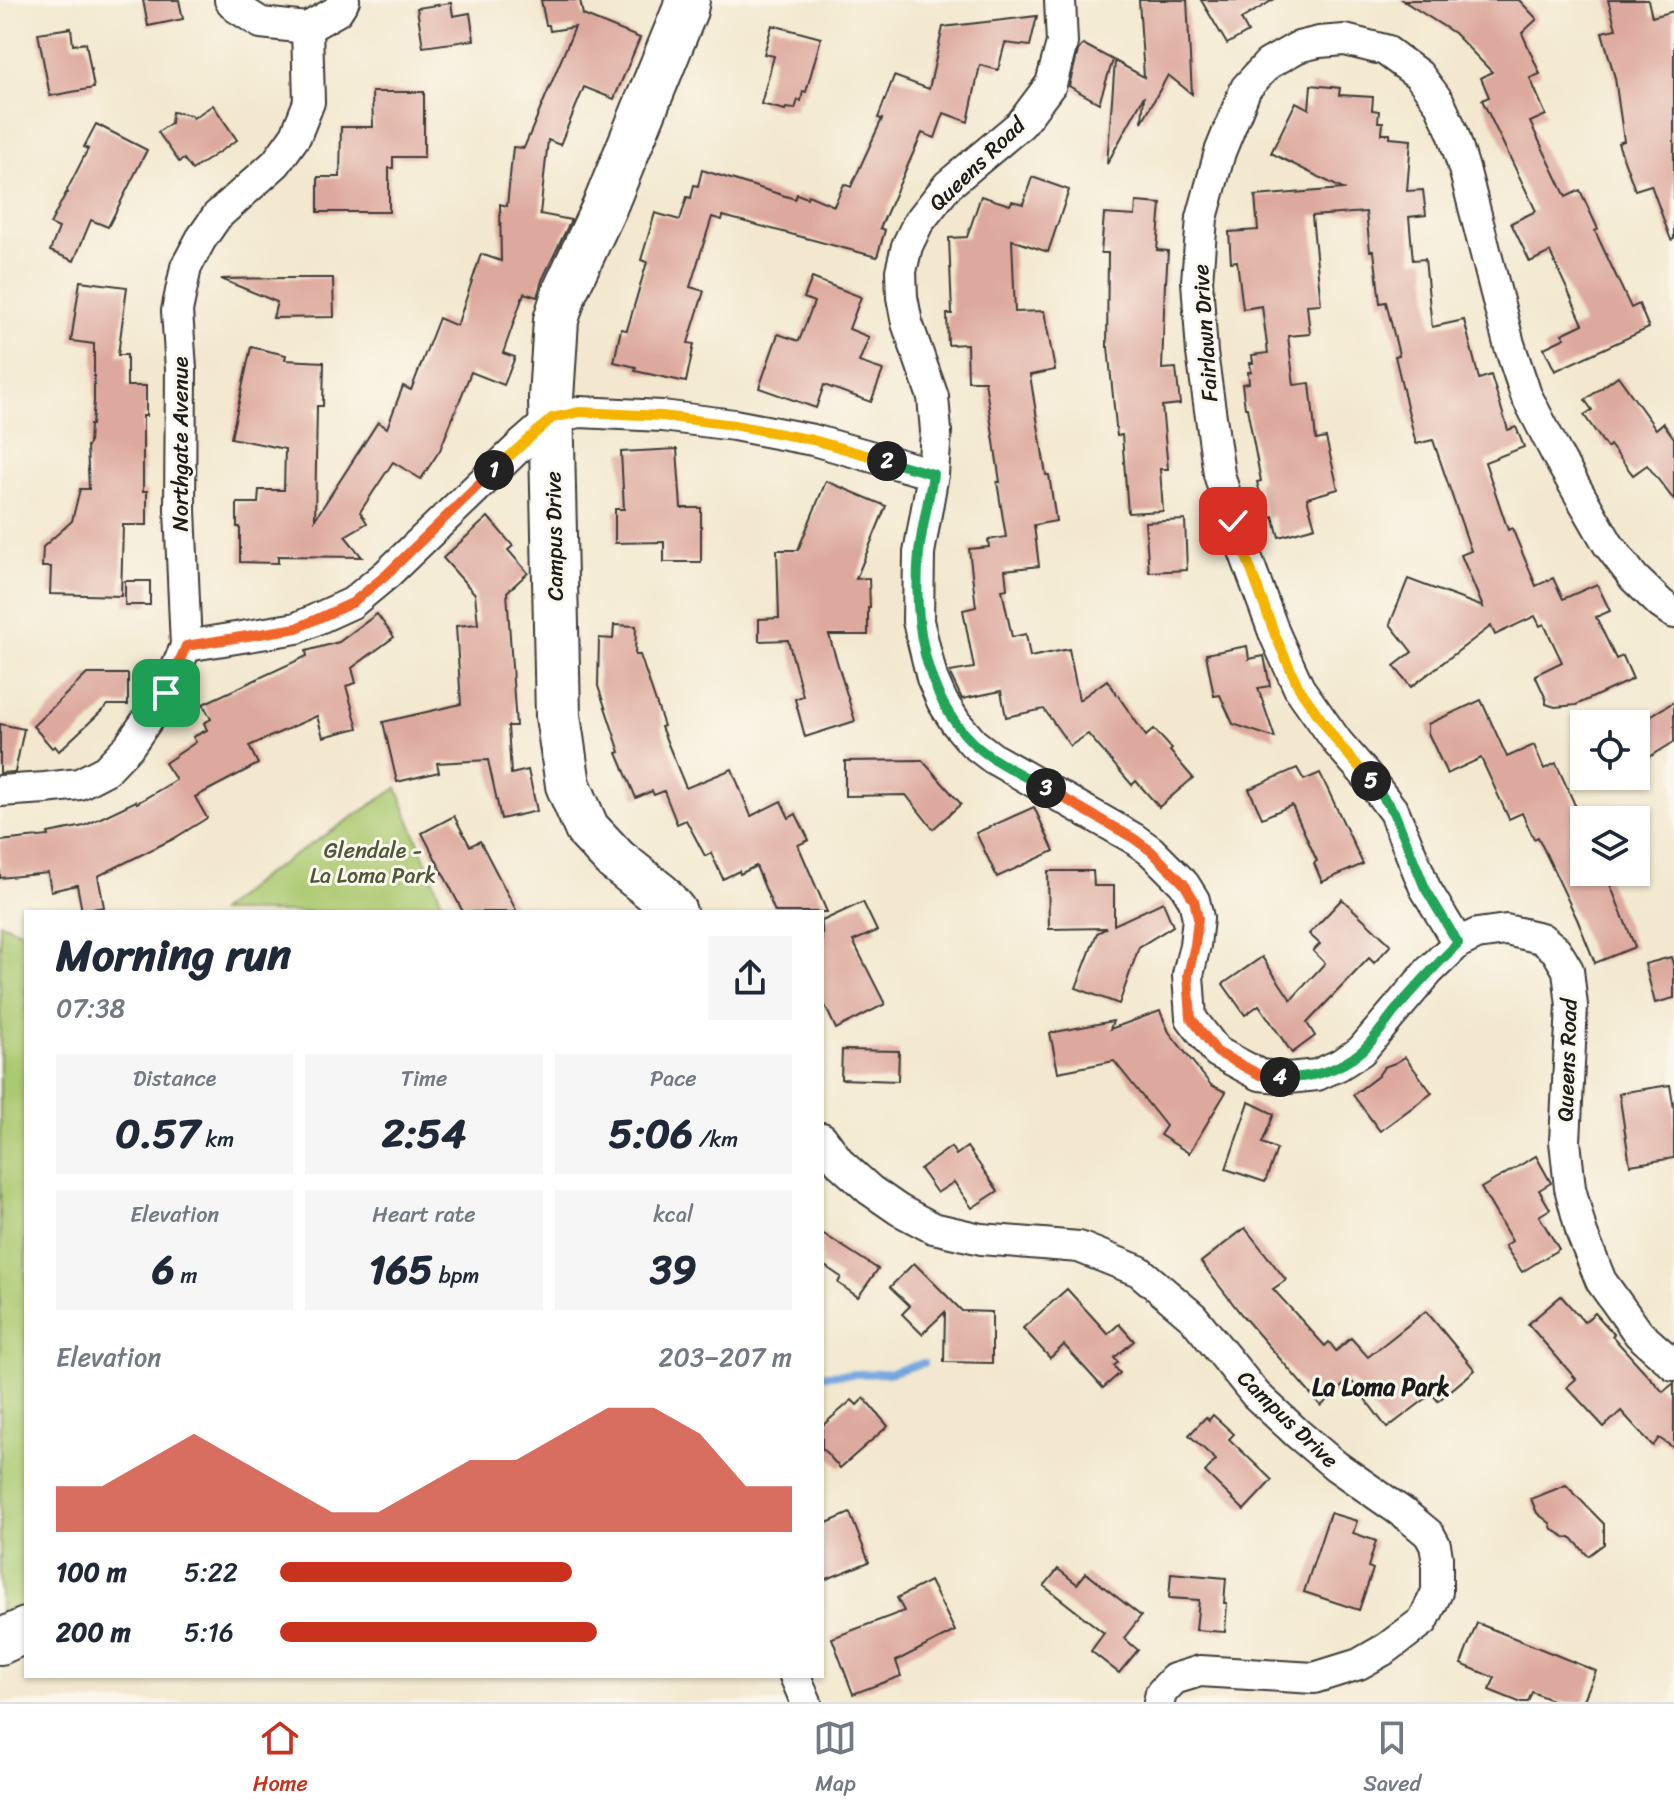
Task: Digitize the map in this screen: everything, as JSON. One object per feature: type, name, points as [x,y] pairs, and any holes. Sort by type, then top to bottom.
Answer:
[{"type":"street","points":[[230,0],[261,23],[307,28],[337,11],[344,0]]},
{"type":"street","name":"Campus Drive","points":[[672,910],[660,895],[616,860],[587,829],[568,785],[558,716],[552,374],[556,320],[565,291],[604,208],[687,0]]},
{"type":"street","name":"Queens Road","points":[[1060,0],[1062,43],[1051,84],[1021,124],[948,185],[918,223],[907,246],[901,271],[907,323],[933,397],[936,431],[933,474],[919,553],[918,621],[932,678],[942,701],[973,743],[994,759],[1133,838],[1151,851],[1184,884],[1194,900],[1198,918],[1188,975],[1191,1018],[1217,1052],[1260,1075],[1288,1078],[1317,1075],[1361,1051],[1429,971],[1458,943],[1477,934],[1506,930],[1541,938],[1556,950],[1568,970],[1572,1006],[1565,1141],[1570,1188],[1582,1234],[1601,1281],[1639,1334],[1674,1365]]},
{"type":"street","name":"Northgate Avenue","points":[[0,791],[79,784],[106,770],[129,746],[166,693],[186,646],[180,510],[181,369],[177,311],[186,267],[201,239],[217,216],[276,163],[296,135],[309,102],[307,28]]},
{"type":"street","name":"Fairlawn Drive","points":[[1458,943],[1425,888],[1394,812],[1338,743],[1299,688],[1270,621],[1219,474],[1202,353],[1197,281],[1202,218],[1220,152],[1246,88],[1268,64],[1298,47],[1345,40],[1385,50],[1419,75],[1439,102],[1465,172],[1509,344],[1526,395],[1608,544],[1634,578],[1674,613]]},
{"type":"street","points":[[186,646],[297,628],[352,603],[387,574],[552,418],[580,412],[662,416],[734,425],[813,440],[933,474]]},
{"type":"street","name":"Campus Drive","points":[[824,1141],[841,1164],[870,1190],[933,1228],[981,1239],[1079,1247],[1139,1271],[1193,1317],[1256,1395],[1298,1434],[1429,1534],[1437,1557],[1437,1592],[1423,1621],[1387,1648],[1359,1664],[1314,1678],[1200,1671],[1174,1679],[1161,1693],[1159,1702]]},
{"type":"street","points":[[0,1642],[24,1631]]},
{"type":"street","points":[[796,1678],[806,1702]]},
{"type":"green space","name":"Glendale - La Loma Park","points":[[397,788],[445,910],[221,910],[260,878]]},
{"type":"green space","points":[[0,923],[24,932],[24,1606],[0,1617]]},
{"type":"building","points":[[143,0],[179,0],[183,19],[148,26]]},
{"type":"building","points":[[541,0],[580,0],[583,15],[640,38],[614,99],[584,87],[560,145],[548,140],[540,214],[571,220],[537,297],[524,293],[503,353],[515,357],[504,385],[471,372],[440,450],[421,479],[393,462],[360,512],[367,523],[345,536],[362,557],[278,556],[278,563],[240,562],[237,503],[258,503],[259,490],[284,490],[285,449],[231,438],[251,347],[286,355],[285,360],[324,362],[323,406],[317,406],[315,519],[378,422],[387,428],[403,386],[411,390],[439,318],[457,326],[481,254],[501,261],[500,204],[507,206],[513,147],[524,148],[575,27],[550,31]]},
{"type":"building","points":[[1139,0],[1187,0],[1192,94],[1168,75],[1142,122],[1144,96],[1107,164],[1115,61],[1144,77]]},
{"type":"building","points":[[1201,0],[1273,0],[1241,19],[1248,32],[1227,44]]},
{"type":"building","points":[[1402,0],[1519,0],[1537,19],[1522,33],[1540,74],[1530,78],[1546,115],[1530,122],[1566,197],[1580,190],[1598,229],[1595,231],[1631,308],[1639,304],[1649,328],[1555,371],[1544,348],[1565,338],[1562,334],[1583,324],[1550,252],[1530,262],[1511,223],[1536,211],[1482,100],[1489,97],[1481,78],[1492,72],[1454,33]]},
{"type":"building","points":[[1608,0],[1648,0],[1652,17],[1674,11],[1674,239],[1671,240],[1651,185],[1635,190],[1618,143],[1624,141],[1615,78],[1602,32],[1616,29]]},
{"type":"building","points":[[451,3],[453,16],[470,13],[474,40],[423,47],[417,8]]},
{"type":"building","points":[[1037,16],[1030,46],[1005,43],[998,70],[980,65],[968,122],[944,113],[935,138],[922,133],[880,228],[885,230],[877,257],[723,216],[722,220],[712,217],[690,287],[704,291],[688,343],[694,344],[686,382],[635,371],[636,367],[614,362],[621,329],[627,330],[647,262],[641,260],[655,213],[680,220],[687,197],[691,198],[694,185],[698,186],[702,170],[795,199],[797,194],[807,198],[808,195],[834,206],[844,184],[851,187],[882,119],[878,118],[894,76],[929,89],[943,27]]},
{"type":"building","points":[[772,25],[821,38],[806,92],[803,91],[795,109],[785,110],[761,104],[774,56],[764,54]]},
{"type":"building","points":[[71,28],[73,45],[86,43],[94,88],[50,96],[38,33]]},
{"type":"building","points":[[1083,44],[1113,60],[1099,103],[1069,86],[1078,51]]},
{"type":"building","points":[[1311,85],[1340,88],[1339,95],[1373,97],[1372,110],[1379,111],[1378,122],[1383,122],[1382,134],[1411,140],[1407,191],[1423,190],[1426,215],[1409,217],[1413,260],[1425,259],[1432,327],[1464,320],[1479,379],[1491,375],[1508,430],[1516,427],[1524,447],[1485,462],[1508,530],[1512,528],[1536,586],[1553,578],[1563,599],[1597,584],[1610,611],[1596,617],[1616,659],[1623,656],[1633,679],[1576,705],[1555,707],[1546,704],[1535,675],[1562,662],[1544,624],[1540,626],[1535,616],[1495,635],[1491,626],[1411,687],[1394,666],[1412,652],[1390,624],[1408,579],[1483,607],[1461,555],[1471,551],[1433,440],[1416,444],[1386,302],[1380,303],[1366,212],[1312,216],[1321,304],[1307,305],[1310,334],[1288,336],[1294,385],[1310,383],[1316,440],[1326,438],[1338,489],[1307,498],[1315,527],[1279,537],[1273,516],[1267,518],[1257,482],[1261,481],[1242,384],[1249,383],[1252,355],[1268,353],[1262,306],[1243,309],[1237,261],[1231,262],[1229,232],[1258,230],[1255,196],[1343,189],[1271,153],[1296,102],[1309,109]]},
{"type":"building","points":[[372,92],[424,92],[424,157],[393,157],[393,168],[389,168],[389,212],[318,212],[318,177],[340,177],[341,127],[373,127]]},
{"type":"building","points":[[213,105],[237,140],[192,170],[184,159],[179,162],[158,132],[171,123],[172,112],[193,118]]},
{"type":"building","points":[[96,124],[147,150],[108,227],[91,220],[74,261],[50,251],[59,228],[50,224],[68,193],[88,149],[84,147]]},
{"type":"building","points":[[1032,177],[1069,190],[1048,252],[1012,240],[1015,312],[1044,311],[1055,370],[1030,375],[1056,521],[1034,525],[1039,566],[1005,570],[1007,589],[1002,590],[1012,637],[1026,634],[1030,657],[1069,649],[1079,700],[1107,680],[1146,736],[1154,729],[1193,778],[1159,807],[1136,781],[1132,785],[1088,734],[1070,746],[1044,709],[1006,717],[1001,691],[962,699],[950,672],[974,668],[963,610],[976,607],[969,549],[989,547],[988,540],[1006,537],[985,381],[968,381],[967,344],[948,345],[947,314],[952,314],[949,238],[967,237],[981,196],[1010,205],[1012,201],[1023,204]]},
{"type":"building","points":[[1136,202],[1161,204],[1157,250],[1168,251],[1162,369],[1176,368],[1180,404],[1162,406],[1168,469],[1160,469],[1163,511],[1128,513],[1122,435],[1117,436],[1107,347],[1108,253],[1101,253],[1104,214],[1135,216]]},
{"type":"building","points":[[333,278],[334,317],[273,318],[277,302],[221,279]]},
{"type":"building","points":[[812,278],[861,297],[849,329],[869,337],[859,362],[883,370],[871,402],[824,385],[816,408],[759,388],[778,334],[799,341],[814,302],[804,298]]},
{"type":"building","points":[[80,281],[127,287],[118,355],[127,355],[127,386],[146,386],[143,491],[147,491],[147,525],[123,525],[121,596],[50,594],[51,567],[42,567],[43,547],[72,521],[80,489],[89,489],[87,446],[94,402],[94,344],[71,341]]},
{"type":"building","points":[[1618,376],[1656,429],[1663,423],[1674,438],[1674,500],[1647,465],[1633,475],[1610,445],[1607,448],[1584,415],[1592,410],[1585,400]]},
{"type":"building","points":[[677,449],[681,508],[701,508],[701,562],[664,562],[664,542],[615,543],[615,509],[624,509],[621,452]]},
{"type":"building","points":[[826,481],[886,506],[856,579],[869,578],[868,635],[829,635],[855,721],[805,737],[795,699],[803,696],[788,640],[759,641],[759,619],[779,618],[777,550],[798,550]]},
{"type":"building","points":[[488,517],[513,546],[508,550],[528,573],[507,592],[516,726],[508,726],[511,774],[528,770],[537,811],[501,819],[488,760],[437,763],[439,772],[397,782],[383,722],[461,704],[456,626],[478,624],[475,594],[443,558]]},
{"type":"building","points":[[1185,520],[1187,570],[1149,572],[1145,522]]},
{"type":"building","points":[[125,581],[150,581],[150,605],[125,605]]},
{"type":"building","points":[[377,614],[394,637],[352,668],[356,683],[346,686],[358,728],[323,737],[317,716],[249,746],[258,764],[195,797],[207,818],[173,839],[98,876],[104,907],[82,910],[77,885],[51,891],[48,873],[0,878],[0,841],[49,836],[48,833],[84,826],[137,803],[176,780],[165,763],[196,742],[193,737],[207,730],[204,723],[211,719],[203,704],[307,656],[306,651],[339,642]]},
{"type":"building","points":[[614,625],[636,626],[635,655],[640,655],[664,726],[661,727],[686,788],[732,769],[751,816],[781,801],[789,818],[796,814],[809,840],[798,845],[827,912],[774,910],[756,866],[723,879],[711,853],[705,856],[686,820],[677,824],[664,791],[654,795],[652,791],[636,798],[617,753],[620,752],[598,686],[599,638],[613,639]]},
{"type":"building","points":[[1247,646],[1249,659],[1264,656],[1270,686],[1258,688],[1275,738],[1233,724],[1220,695],[1214,696],[1206,654]]},
{"type":"building","points":[[87,674],[128,674],[128,705],[108,705],[59,751],[55,746],[52,748],[33,726]]},
{"type":"building","points":[[1481,700],[1507,757],[1534,745],[1544,769],[1556,763],[1575,806],[1570,806],[1570,886],[1611,886],[1635,947],[1595,963],[1538,837],[1534,839],[1522,813],[1509,819],[1481,758],[1447,774],[1428,733],[1428,724]]},
{"type":"building","points":[[1674,702],[1674,742],[1650,757],[1650,716]]},
{"type":"building","points":[[0,724],[24,729],[15,772],[0,773]]},
{"type":"building","points":[[922,760],[961,804],[933,829],[906,795],[845,796],[845,761]]},
{"type":"building","points":[[1297,768],[1304,780],[1320,773],[1363,864],[1322,882],[1314,863],[1317,861],[1292,805],[1262,818],[1249,789]]},
{"type":"building","points":[[1034,807],[1054,851],[997,877],[976,833]]},
{"type":"building","points":[[454,816],[470,846],[480,841],[516,910],[462,910],[422,833]]},
{"type":"building","points":[[1048,871],[1093,871],[1094,886],[1114,886],[1114,925],[1163,902],[1173,926],[1139,947],[1119,1004],[1076,988],[1097,933],[1107,928],[1049,929]]},
{"type":"building","points":[[1342,899],[1391,945],[1374,963],[1369,958],[1307,1023],[1315,1036],[1292,1053],[1259,1005],[1245,1015],[1223,984],[1262,957],[1291,1000],[1325,963],[1313,951],[1320,944],[1309,934]]},
{"type":"building","points":[[863,902],[877,931],[853,941],[885,1004],[836,1029],[824,1003],[824,920]]},
{"type":"building","points":[[1671,957],[1674,998],[1655,1003],[1645,964]]},
{"type":"building","points":[[1160,1011],[1169,1032],[1211,1085],[1226,1092],[1189,1153],[1160,1135],[1166,1126],[1114,1061],[1058,1072],[1050,1033],[1113,1021],[1110,1029]]},
{"type":"building","points":[[842,1050],[899,1051],[898,1081],[841,1079]]},
{"type":"building","points":[[1405,1057],[1432,1093],[1380,1131],[1353,1095],[1378,1076],[1384,1067]]},
{"type":"building","points":[[1670,1085],[1674,1109],[1674,1158],[1630,1165],[1619,1093]]},
{"type":"building","points":[[1249,1102],[1274,1114],[1262,1143],[1277,1149],[1265,1182],[1226,1169]]},
{"type":"building","points":[[951,1147],[956,1155],[967,1147],[998,1191],[972,1208],[954,1182],[937,1193],[920,1169]]},
{"type":"building","points":[[1536,1156],[1551,1183],[1539,1190],[1550,1209],[1539,1216],[1559,1249],[1522,1272],[1505,1246],[1512,1241],[1481,1188]]},
{"type":"building","points":[[1245,1228],[1286,1280],[1273,1289],[1325,1346],[1329,1342],[1336,1351],[1351,1338],[1368,1357],[1426,1311],[1475,1370],[1438,1401],[1432,1394],[1387,1428],[1350,1379],[1321,1406],[1241,1314],[1201,1262]]},
{"type":"building","points":[[824,1234],[878,1269],[858,1297],[838,1283],[841,1277],[824,1265]]},
{"type":"building","points":[[914,1263],[962,1311],[992,1312],[992,1363],[944,1362],[945,1312],[922,1334],[902,1314],[910,1306],[890,1287]]},
{"type":"building","points":[[1067,1289],[1108,1334],[1119,1324],[1134,1341],[1114,1358],[1118,1362],[1114,1366],[1120,1373],[1103,1388],[1064,1345],[1050,1358],[1023,1328]]},
{"type":"building","points":[[1561,1296],[1584,1322],[1595,1313],[1663,1392],[1674,1383],[1674,1448],[1659,1438],[1653,1446],[1621,1411],[1604,1427],[1567,1387],[1576,1379],[1528,1324]]},
{"type":"building","points":[[864,1398],[888,1426],[840,1468],[824,1450],[824,1424],[852,1400],[857,1405]]},
{"type":"building","points":[[1213,1415],[1234,1434],[1229,1439],[1272,1480],[1244,1510],[1205,1472],[1216,1460],[1189,1435],[1206,1417],[1209,1420]]},
{"type":"building","points":[[1566,1485],[1604,1524],[1604,1544],[1588,1556],[1572,1538],[1552,1529],[1550,1523],[1537,1513],[1531,1499]]},
{"type":"building","points":[[850,1513],[869,1562],[824,1580],[824,1524]]},
{"type":"building","points":[[1330,1513],[1357,1521],[1353,1533],[1376,1541],[1368,1567],[1373,1569],[1359,1610],[1304,1592]]},
{"type":"building","points":[[1058,1569],[1077,1584],[1086,1573],[1141,1616],[1124,1638],[1138,1650],[1119,1673],[1091,1651],[1104,1633],[1044,1586]]},
{"type":"building","points":[[1171,1573],[1226,1578],[1225,1632],[1196,1630],[1199,1600],[1169,1598]]},
{"type":"building","points":[[930,1581],[955,1631],[896,1661],[901,1676],[853,1694],[832,1638],[904,1611],[897,1598]]},
{"type":"building","points":[[1477,1623],[1596,1671],[1583,1702],[1556,1702],[1532,1692],[1528,1702],[1519,1702],[1489,1690],[1495,1678],[1461,1664]]},
{"type":"waterway","points":[[824,1375],[889,1373],[923,1363]]},
{"type":"district","name":"La Loma Park","points":[[1381,1387]]},
{"type":"route","points":[[166,693],[186,646],[297,628],[352,603],[387,574],[552,418],[580,412],[662,416],[734,425],[813,440],[933,474],[919,553],[918,621],[932,678],[956,723],[973,743],[994,759],[1133,838],[1151,851],[1184,884],[1194,900],[1198,918],[1188,975],[1191,1018],[1217,1052],[1260,1075],[1288,1078],[1317,1075],[1361,1051],[1429,971],[1458,943],[1425,888],[1394,812],[1338,743],[1299,688],[1275,635],[1233,521]]}]
